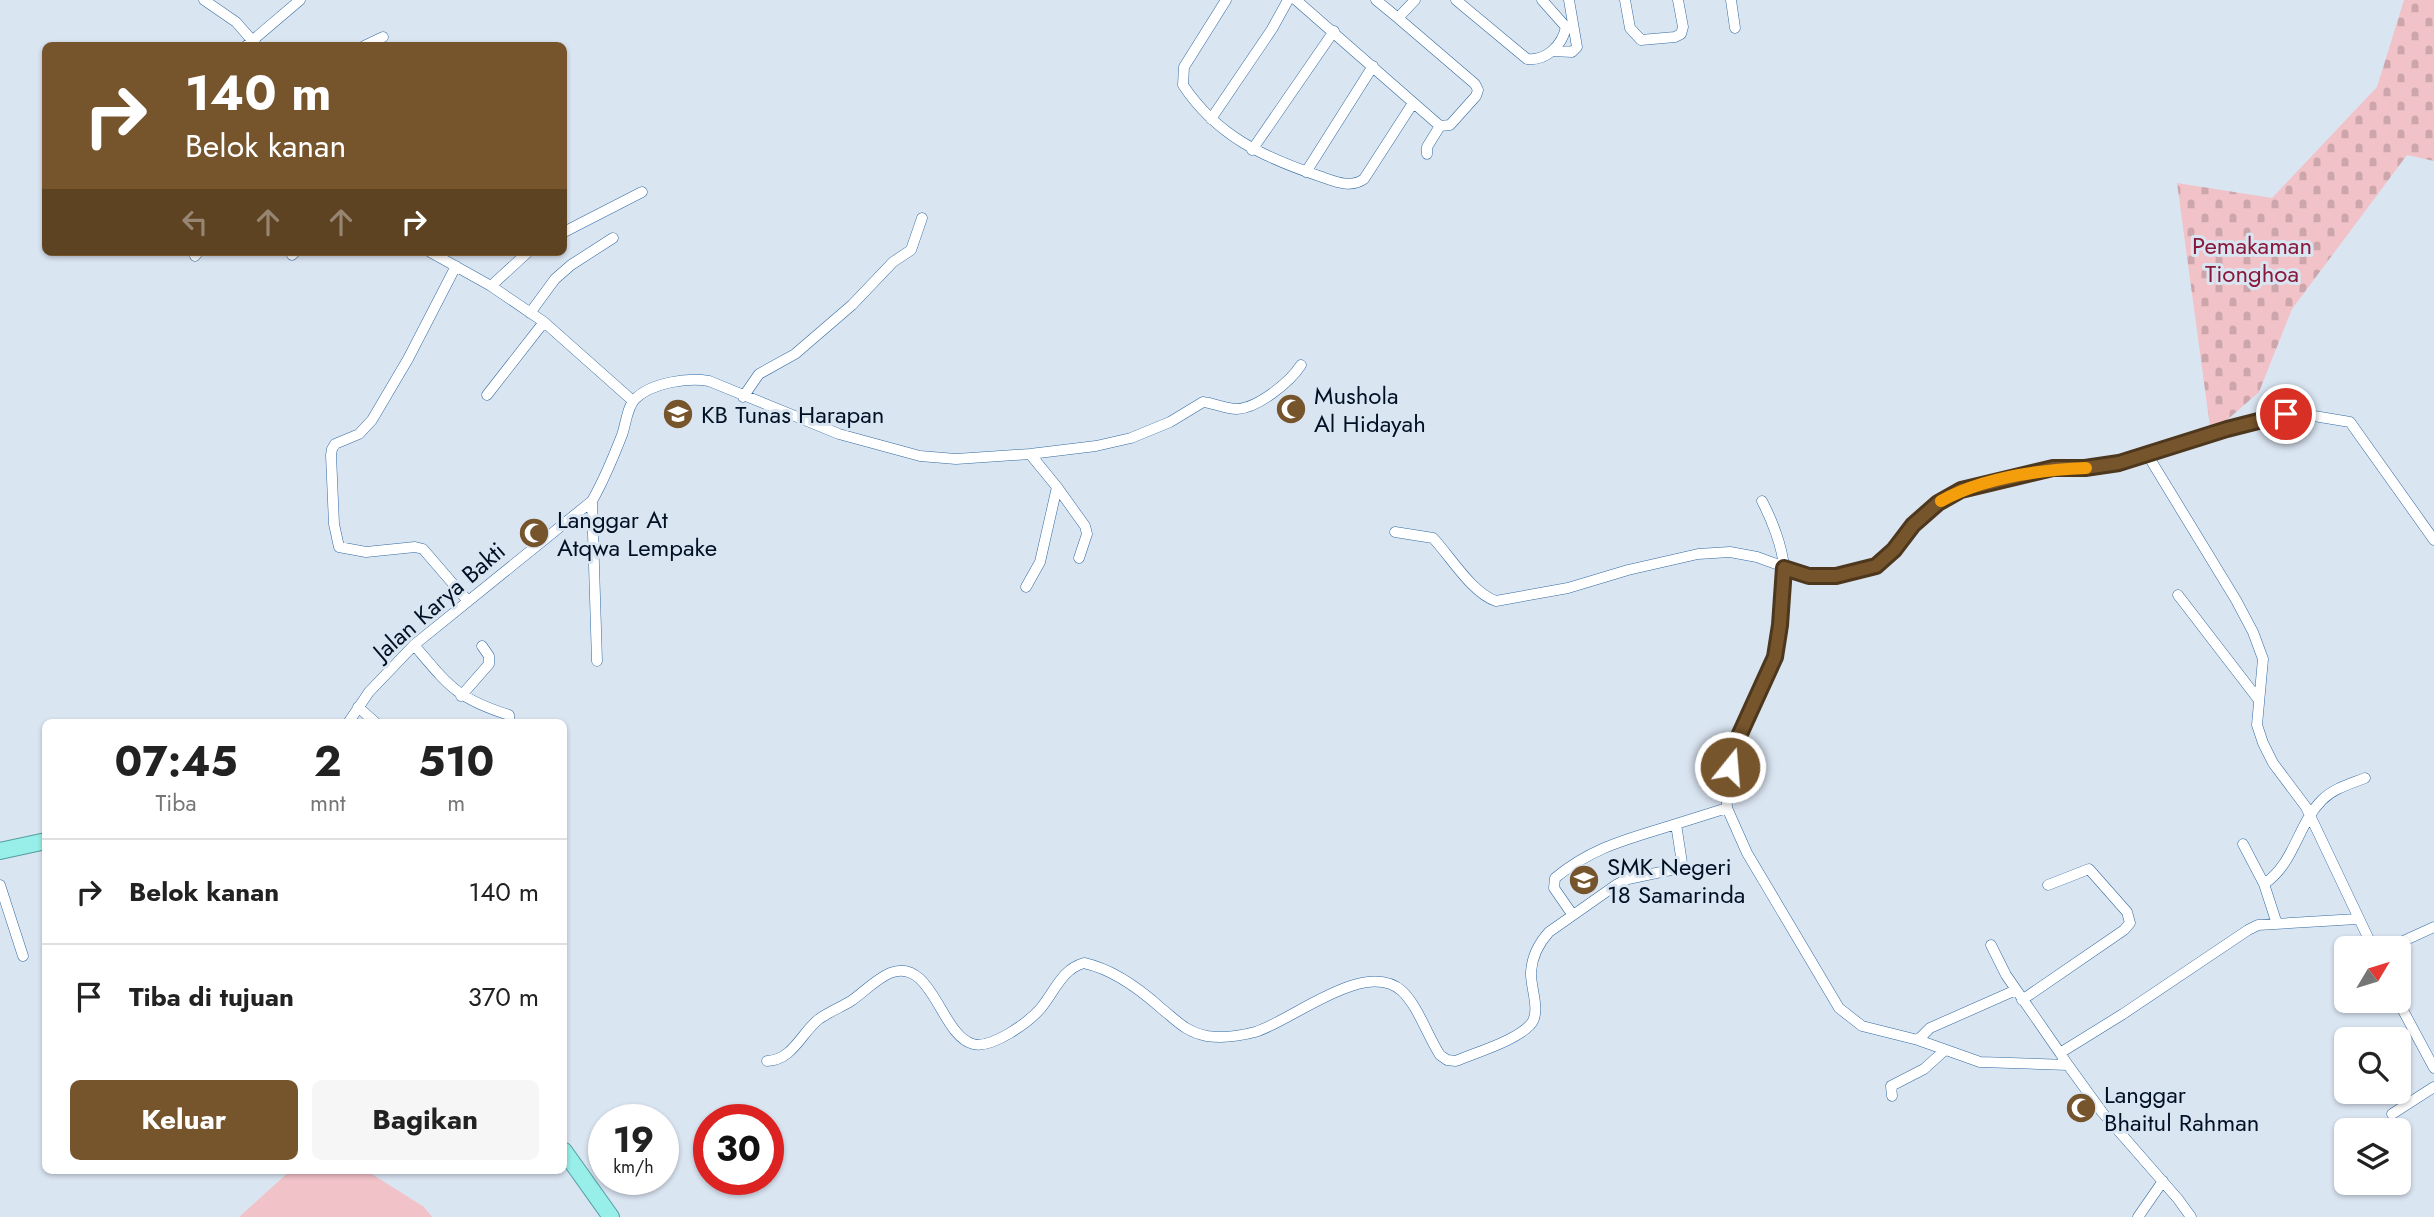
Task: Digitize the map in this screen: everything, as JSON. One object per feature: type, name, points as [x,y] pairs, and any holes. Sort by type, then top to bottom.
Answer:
[{"type":"highway","points":[[0,851],[42,842]]},
{"type":"highway","points":[[567,1156],[611,1217]]},
{"type":"street","points":[[204,0],[227,15],[250,42]]},
{"type":"street","points":[[254,42],[300,0]]},
{"type":"street","points":[[1227,0],[1181,76],[1189,94],[1211,119],[1252,150],[1306,172],[1352,186],[1361,182],[1413,103]]},
{"type":"street","points":[[1211,119],[1272,29],[1288,0]]},
{"type":"street","points":[[1296,0],[1440,126],[1450,125],[1476,96],[1478,90],[1475,84],[1376,0]]},
{"type":"street","points":[[1398,18],[1415,0]]},
{"type":"street","points":[[1456,0],[1527,59],[1541,59],[1553,51],[1570,26]]},
{"type":"street","points":[[1542,0],[1570,26]]},
{"type":"street","points":[[1553,51],[1576,50],[1577,43],[1570,26],[1569,0]]},
{"type":"street","points":[[1625,0],[1630,28],[1642,40],[1681,34],[1683,27],[1678,0]]},
{"type":"street","points":[[1731,0],[1735,29]]},
{"type":"street","points":[[1252,150],[1334,31]]},
{"type":"street","points":[[372,42],[383,37]]},
{"type":"street","points":[[1306,172],[1373,66]]},
{"type":"street","points":[[1427,154],[1427,147],[1440,126]]},
{"type":"street","points":[[567,230],[642,192]]},
{"type":"street","points":[[743,397],[759,374],[795,354],[852,305],[893,262],[911,250],[922,218]]},
{"type":"street","points":[[530,313],[555,279],[571,265],[613,238]]},
{"type":"street","points":[[437,256],[491,286],[544,322],[633,401],[646,392],[672,382],[689,379],[709,381],[839,434],[920,456],[956,459],[1030,454],[1096,446],[1131,438],[1170,422],[1203,402],[1235,409],[1259,401],[1286,383],[1301,365]]},
{"type":"street","points":[[491,286],[524,256]]},
{"type":"street","points":[[456,266],[408,359],[372,420],[359,434],[335,444],[331,455],[334,524],[338,546],[366,552],[415,547],[423,549],[467,600]]},
{"type":"street","points":[[487,396],[544,322]]},
{"type":"street","name":"Jalan Karya Bakti","points":[[350,719],[358,707],[414,645],[592,501],[602,483],[633,401]]},
{"type":"street","points":[[1395,532],[1433,538],[1487,598],[1496,601],[1568,588],[1628,570],[1698,554],[1730,552],[1757,556],[1809,576],[1836,576],[1876,566],[1894,550],[1913,525],[1938,503],[1961,490],[2053,468],[2085,468],[2119,463],[2278,415],[2306,414],[2350,422],[2434,540]]},
{"type":"street","points":[[1030,454],[1085,526],[1085,543],[1079,558]]},
{"type":"street","points":[[2147,454],[2253,632],[2263,659],[2257,725],[2273,763],[2310,814],[2366,936]]},
{"type":"street","points":[[1026,587],[1040,562],[1056,487]]},
{"type":"street","points":[[592,501],[597,661]]},
{"type":"street","points":[[1762,501],[1784,568],[1775,657],[1739,736],[1726,785],[1727,808],[1747,853],[1839,1008],[1862,1026],[1918,1040],[1991,1064],[2068,1065]]},
{"type":"street","points":[[2178,595],[2258,699]]},
{"type":"street","points":[[414,645],[461,695],[477,705],[509,716],[509,719]]},
{"type":"street","points":[[461,695],[489,664],[490,660],[482,646]]},
{"type":"street","points":[[358,707],[372,719]]},
{"type":"street","points":[[2264,884],[2283,868],[2310,814],[2332,792],[2365,778]]},
{"type":"street","points":[[1572,914],[1554,888],[1555,878],[1572,865],[1600,848],[1727,808]]},
{"type":"street","points":[[767,1060],[786,1056],[818,1020],[886,976],[900,971],[916,976],[928,987],[960,1037],[974,1044],[987,1044],[1034,1015],[1066,972],[1084,963],[1115,976],[1146,995],[1181,1027],[1208,1036],[1254,1032],[1352,985],[1373,982],[1388,984],[1398,988],[1408,999],[1440,1055],[1447,1060],[1456,1061],[1518,1034],[1531,1024],[1535,1011],[1531,972],[1535,953],[1549,932],[1572,914],[1628,879],[1680,868],[1682,863],[1676,824]]},
{"type":"street","points":[[2243,844],[2264,884],[2277,924]]},
{"type":"street","points":[[2022,1000],[2130,923],[2127,912],[2089,869],[2048,885]]},
{"type":"street","points":[[0,885],[23,956]]},
{"type":"street","points":[[2060,1053],[2123,1014],[2248,929],[2258,925],[2357,919]]},
{"type":"street","points":[[2412,937],[2434,927]]},
{"type":"street","points":[[1991,945],[1998,962],[2022,1000],[2102,1112],[2191,1217]]},
{"type":"street","points":[[1918,1040],[1930,1028],[2016,990]]},
{"type":"street","points":[[2404,1013],[2434,1068]]},
{"type":"street","points":[[1892,1096],[1891,1086],[1924,1069],[1944,1050]]},
{"type":"street","points":[[2392,1114],[2434,1087]]},
{"type":"street","points":[[2138,1217],[2163,1181]]},
{"type":"green space","name":"Pemakaman Tionghoa","points":[[2404,0],[2434,0],[2434,161],[2407,155],[2292,309],[2259,392],[2211,434],[2177,183],[2272,198],[2377,87]]},
{"type":"green space","points":[[287,1174],[372,1174],[424,1207],[432,1217],[239,1217]]},
{"type":"slow traffic","points":[[1941,501],[1961,490],[2030,473],[2053,468],[2086,468]]},
{"type":"place","name":"Mushola Al Hidayah","points":[[1291,409]]},
{"type":"place","name":"KB Tunas Harapan","points":[[678,414]]},
{"type":"place","name":"Langgar At Atqwa Lempake","points":[[534,533]]},
{"type":"place","name":"SMK Negeri 18 Samarinda","points":[[1584,880]]},
{"type":"place","name":"Langgar Bhaitul Rahman","points":[[2081,1108]]},
{"type":"route","points":[[1730,767],[1739,736],[1775,657],[1784,568],[1809,576],[1836,576],[1858,572],[1876,566],[1894,550],[1913,525],[1938,503],[1961,490],[2053,468],[2085,468],[2119,463],[2227,429],[2286,414]]}]
